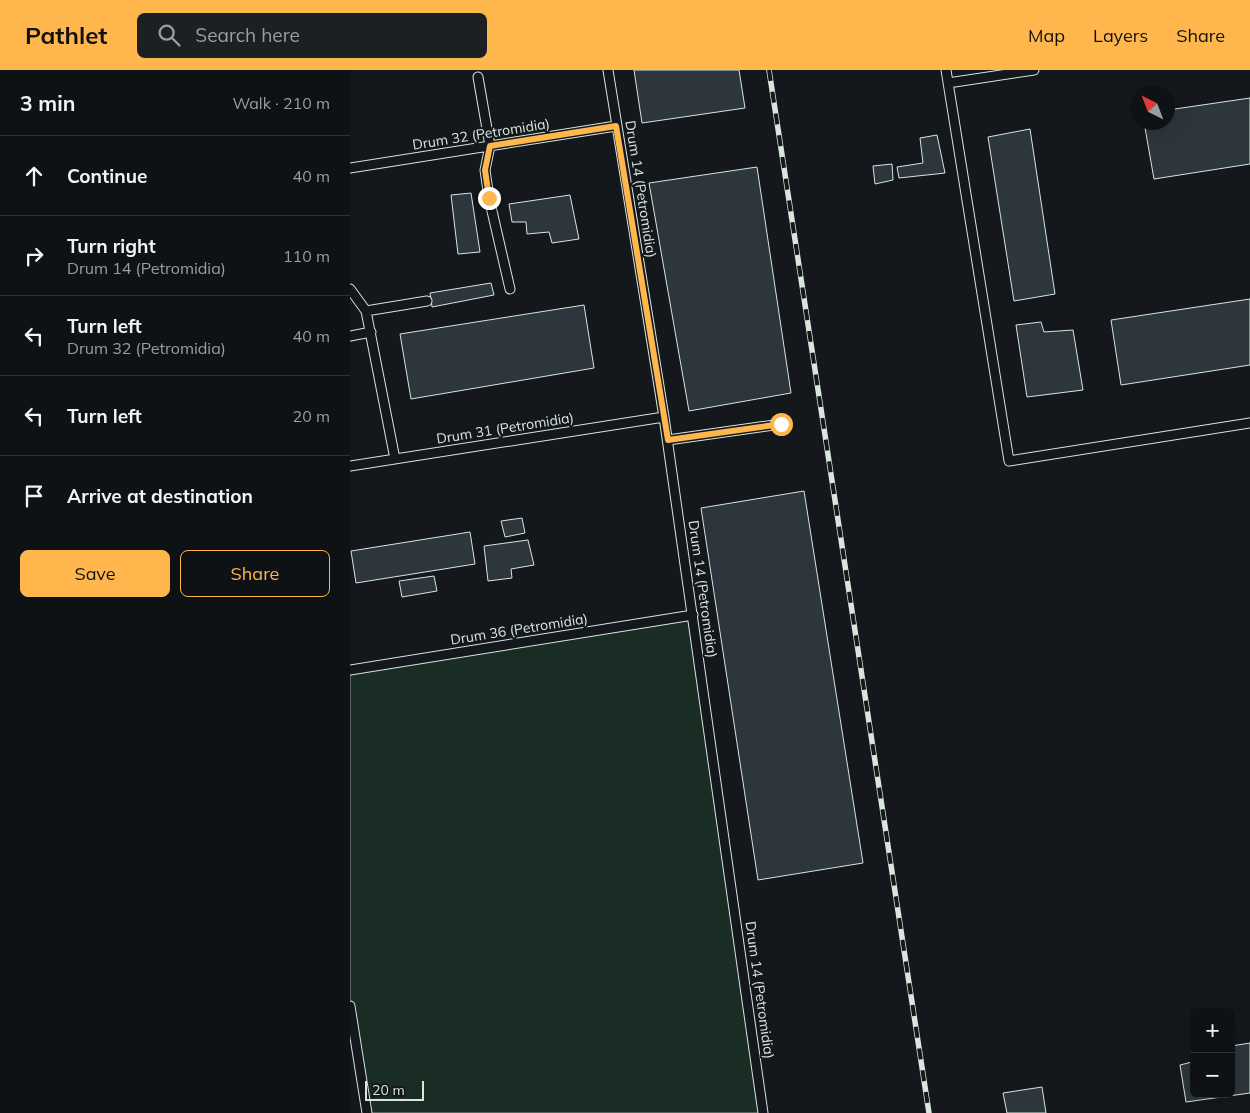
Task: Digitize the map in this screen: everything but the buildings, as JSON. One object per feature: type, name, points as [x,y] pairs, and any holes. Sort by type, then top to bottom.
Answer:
[{"type":"lane","name":"Drum 14 (Petromidia)","points":[[608,70],[668,440],[763,1113]]},
{"type":"lane","points":[[946,70],[1009,461],[1250,423]]},
{"type":"lane","points":[[948,83],[1034,70]]},
{"type":"lane","points":[[478,77],[490,146],[485,170],[489,198],[510,289]]},
{"type":"lane","name":"Drum 32 (Petromidia)","points":[[350,168],[616,126]]},
{"type":"lane","points":[[350,289],[366,311],[395,459]]},
{"type":"lane","points":[[366,311],[427,302]]},
{"type":"lane","points":[[350,336],[371,332]]},
{"type":"lane","name":"Drum 31 (Petromidia)","points":[[350,466],[664,417]]},
{"type":"lane","points":[[668,440],[781,424]]},
{"type":"lane","name":"Drum 36 (Petromidia)","points":[[350,670],[693,615]]},
{"type":"lane","points":[[350,1006],[367,1113]]},
{"type":"green space","points":[[693,615],[763,1113],[367,1113],[350,1006],[350,670]]},
{"type":"railway","points":[[769,70],[929,1113]]},
{"type":"route","points":[[489,198],[485,170],[490,146],[616,126],[668,440],[781,424]]}]
